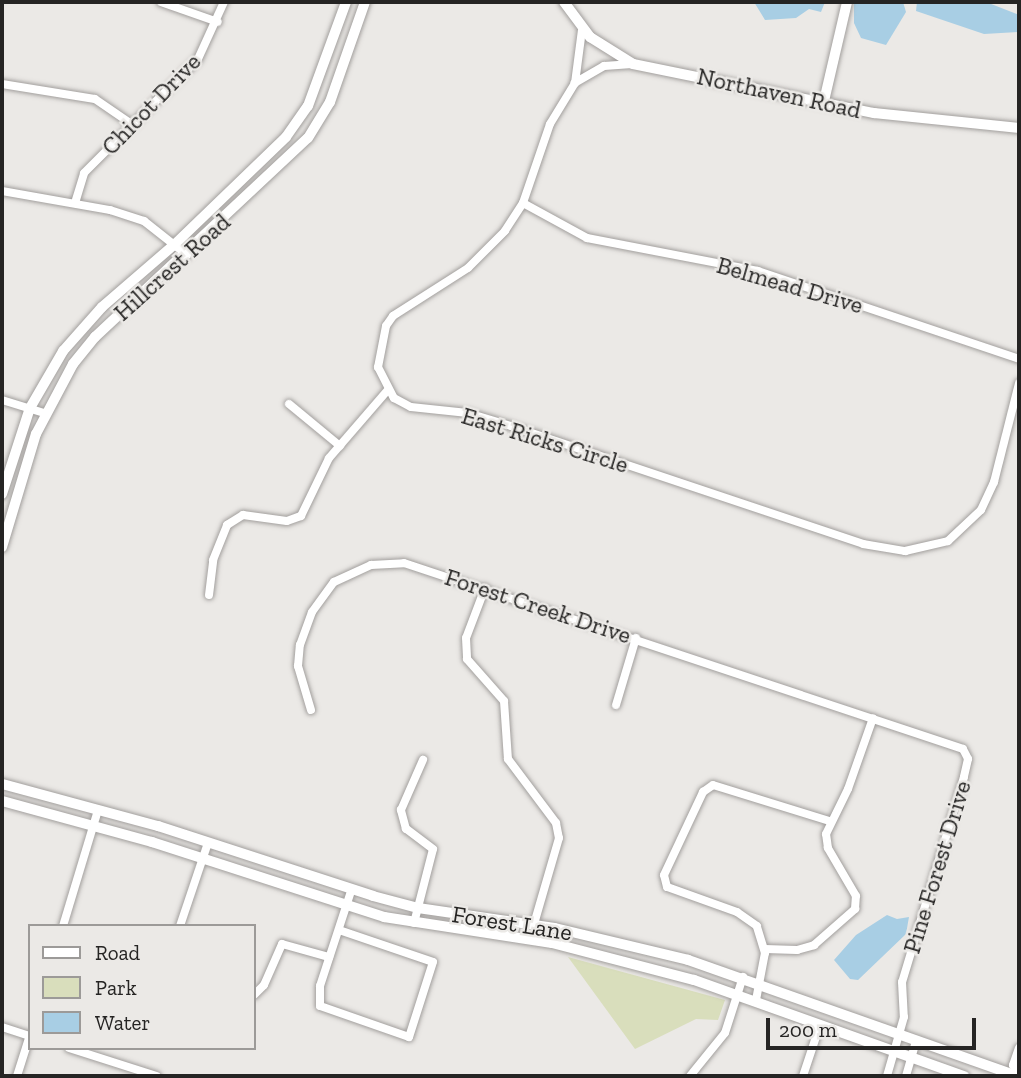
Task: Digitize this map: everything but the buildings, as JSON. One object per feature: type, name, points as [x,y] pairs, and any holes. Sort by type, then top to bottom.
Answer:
[{"type":"main road","name":"Hillcrest Road","points":[[2,494],[30,408],[57,359],[86,323],[176,244],[302,118],[346,2]]},
{"type":"main road","name":"Hillcrest Road","points":[[2,547],[44,413],[73,364],[95,337],[187,255],[315,128],[330,103],[365,2]]},
{"type":"main road","name":"Forest Lane","points":[[2,784],[208,843],[351,891],[418,908],[555,928],[743,977],[899,1036],[1017,1075]]},
{"type":"main road","name":"Forest Lane","points":[[2,801],[203,859],[346,906],[414,923],[552,943],[737,994],[820,1028],[964,1076]]},
{"type":"main road","points":[[552,943],[555,928]]},
{"type":"street","points":[[161,2],[218,22]]},
{"type":"street","name":"Chicot Drive","points":[[75,204],[84,173],[189,69],[218,22],[224,2]]},
{"type":"street","name":"Northaven Road","points":[[564,2],[582,30],[634,64],[897,116],[982,121],[1019,128]]},
{"type":"street","points":[[824,101],[846,2]]},
{"type":"street","points":[[209,595],[213,560],[227,525],[243,515],[287,521],[301,516],[340,446],[387,391],[377,355],[386,326],[482,256],[523,203],[550,124],[575,83],[582,30]]},
{"type":"street","points":[[575,83],[604,66],[634,64]]},
{"type":"street","points":[[2,83],[95,99],[133,125]]},
{"type":"street","points":[[2,191],[75,204],[144,221],[187,255]]},
{"type":"street","name":"Belmead Drive","points":[[523,203],[587,238],[758,271],[1019,359]]},
{"type":"street","name":"East Ricks Circle","points":[[387,391],[411,407],[479,416],[883,549],[933,547],[965,530],[988,500],[1019,383]]},
{"type":"street","points":[[2,400],[44,413]]},
{"type":"street","points":[[289,404],[340,446]]},
{"type":"street","name":"Forest Creek Drive","points":[[311,710],[300,675],[300,645],[312,612],[334,582],[371,565],[404,563],[873,718]]},
{"type":"street","points":[[485,588],[466,638],[467,659],[505,701],[508,759],[557,828],[557,848],[546,873],[534,924]]},
{"type":"street","points":[[616,705],[636,638]]},
{"type":"street","points":[[765,948],[808,948],[855,909],[854,892],[825,842],[829,821],[848,789],[873,718]]},
{"type":"street","name":"Pine Forest Drive","points":[[873,718],[959,748],[968,759],[902,982],[904,1017],[899,1036]]},
{"type":"street","points":[[414,923],[433,849],[406,829],[401,810],[423,760]]},
{"type":"street","points":[[756,1000],[761,984],[765,948],[749,919],[675,891],[664,883],[703,792],[719,785],[829,821]]},
{"type":"street","points":[[64,924],[98,810]]},
{"type":"street","points":[[181,924],[208,843]]},
{"type":"street","points":[[339,930],[433,962],[408,1037],[320,1006],[319,991],[351,891]]},
{"type":"street","points":[[256,993],[264,985],[282,944],[329,957]]},
{"type":"street","points":[[690,1076],[725,1033],[743,977]]},
{"type":"street","points":[[2,1027],[28,1035]]},
{"type":"street","points":[[803,1076],[820,1028]]},
{"type":"street","points":[[887,1076],[892,1052],[899,1036]]},
{"type":"street","points":[[17,1076],[28,1042]]},
{"type":"street","points":[[906,1076],[916,1042]]},
{"type":"street","points":[[1017,1075],[1013,1066],[1019,1048]]},
{"type":"street","points":[[75,1050],[157,1076]]},
{"type":"green space","points":[[568,957],[725,1000],[718,1020],[696,1019],[635,1049]]},
{"type":"water","points":[[754,2],[825,2],[821,12],[809,9],[796,18],[765,20]]},
{"type":"water","points":[[854,2],[903,2],[906,12],[886,45],[861,38],[854,23]]},
{"type":"water","points":[[917,2],[986,2],[1019,15],[1019,32],[984,34],[916,11]]},
{"type":"water","points":[[887,915],[897,919],[909,917],[906,934],[858,980],[850,979],[834,960],[856,935]]}]
